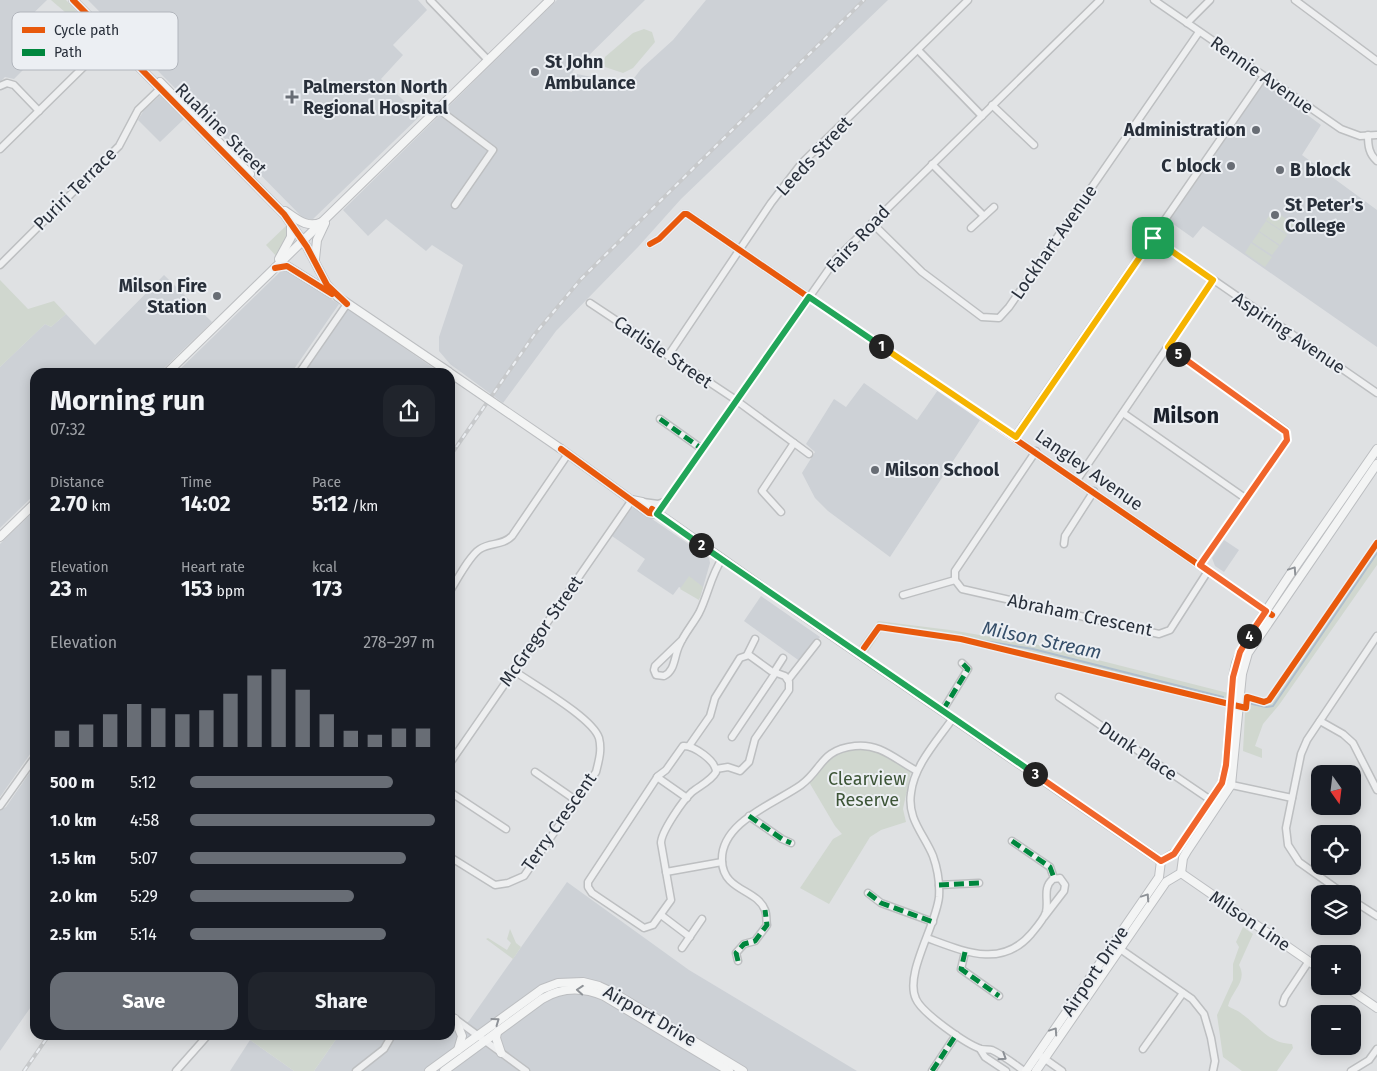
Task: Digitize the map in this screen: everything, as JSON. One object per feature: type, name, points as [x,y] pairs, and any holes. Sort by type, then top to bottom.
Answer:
[{"type":"main road","name":"Ruahine Street","points":[[73,0],[86,12]]},
{"type":"main road","name":"Ruahine Street","points":[[80,0],[91,12]]},
{"type":"main road","points":[[172,368],[550,0]]},
{"type":"main road","name":"Ruahine Street","points":[[145,70],[260,183],[265,193],[276,204],[303,241]]},
{"type":"main road","points":[[276,204],[306,224],[318,224],[326,218]]},
{"type":"main road","points":[[317,266],[314,250],[317,240],[326,222],[339,206]]},
{"type":"main road","points":[[272,271],[289,242],[292,232],[291,223]]},
{"type":"main road","points":[[303,241],[327,285],[338,297]]},
{"type":"main road","points":[[272,271],[287,266],[338,297],[442,368]]},
{"type":"main road","points":[[455,376],[649,513],[657,514]]},
{"type":"main road","points":[[1161,861],[1160,870],[1166,877],[1172,878],[1181,873],[1182,863],[1187,851],[1215,803],[1226,765],[1236,663],[1244,644],[1269,613],[1337,514],[1377,450]]},
{"type":"main road","points":[[1337,514],[1377,464]]},
{"type":"main road","points":[[632,500],[642,502],[1161,861]]},
{"type":"main road","points":[[0,537],[30,508]]},
{"type":"main road","points":[[1161,861],[1176,852],[1231,784],[1243,668],[1248,653],[1269,613]]},
{"type":"main road","points":[[1170,856],[1176,857],[1182,863]]},
{"type":"main road","name":"Airport Drive","points":[[1036,1071],[1042,1056],[1117,946],[1159,877],[1160,870]]},
{"type":"main road","name":"Milson Line","points":[[1181,873],[1309,961]]},
{"type":"main road","name":"Airport Drive","points":[[1117,946],[1166,882],[1172,878]]},
{"type":"main road","name":"Airport Drive","points":[[429,1071],[542,989],[558,983],[583,982],[614,993],[743,1071]]},
{"type":"main road","name":"Airport Drive","points":[[444,1071],[550,994],[573,989],[590,991],[604,996],[729,1071]]},
{"type":"main road","points":[[1358,995],[1377,1008]]},
{"type":"main road","points":[[455,1023],[462,1036],[458,1050]]},
{"type":"main road","points":[[497,1032],[496,1038],[501,1053]]},
{"type":"main road","name":"Airport Drive","points":[[1025,1071],[1042,1056]]},
{"type":"street","points":[[430,0],[488,60]]},
{"type":"street","name":"Leeds Street","points":[[668,356],[771,203],[802,164],[968,0]]},
{"type":"street","name":"Fairs Road","points":[[657,514],[836,259],[1100,0]]},
{"type":"street","name":"Rennie Avenue","points":[[1154,0],[1341,129],[1360,136],[1377,135]]},
{"type":"street","points":[[1187,23],[1210,0]]},
{"type":"street","points":[[1295,0],[1377,61]]},
{"type":"street","name":"Lockhart Avenue","points":[[872,223],[922,272],[982,317],[998,318],[1009,306],[1199,32]]},
{"type":"street","points":[[918,50],[982,116]]},
{"type":"street","points":[[0,149],[81,70]]},
{"type":"street","points":[[1016,437],[1264,76]]},
{"type":"street","points":[[0,86],[7,83],[14,85],[39,111]]},
{"type":"street","name":"Puriri Terrace","points":[[0,265],[118,146],[138,110],[162,87]]},
{"type":"street","points":[[992,106],[1034,145]]},
{"type":"street","points":[[438,109],[493,150],[455,205]]},
{"type":"street","points":[[1368,135],[1368,146],[1372,156],[1377,161]]},
{"type":"street","points":[[932,164],[984,216]]},
{"type":"street","points":[[971,228],[994,207]]},
{"type":"street","name":"Langley Avenue","points":[[650,244],[659,239],[684,214],[687,214],[1016,437],[1269,613]]},
{"type":"street","name":"Aspiring Avenue","points":[[1153,238],[1377,393]]},
{"type":"street","points":[[1077,480],[1213,280]]},
{"type":"street","points":[[303,368],[347,304]]},
{"type":"street","name":"Carlisle Street","points":[[590,304],[736,401],[809,454]]},
{"type":"street","points":[[1168,347],[1286,432],[1287,440],[1200,565]]},
{"type":"street","points":[[1123,413],[1246,498]]},
{"type":"street","points":[[660,419],[702,449]]},
{"type":"street","points":[[781,512],[762,491],[794,443]]},
{"type":"street","points":[[455,584],[477,551],[486,546],[503,543],[512,536],[564,452]]},
{"type":"street","points":[[903,595],[955,580],[955,571],[1036,452]]},
{"type":"street","points":[[1064,544],[1065,536],[1094,491]]},
{"type":"street","name":"McGregor Street","points":[[455,752],[632,500]]},
{"type":"street","points":[[642,502],[658,504],[667,501]]},
{"type":"street","points":[[682,640],[655,666],[656,675],[664,676],[670,672],[682,640],[699,613],[710,589],[716,568],[722,559]]},
{"type":"street","name":"Abraham Crescent","points":[[955,580],[962,589],[1159,634],[1170,630],[1208,571]]},
{"type":"street","points":[[1331,885],[1299,862],[1293,855],[1288,846],[1286,828],[1301,754],[1307,740],[1377,636]]},
{"type":"street","points":[[689,746],[710,716],[713,702],[728,676],[740,658],[747,655],[756,639]]},
{"type":"street","points":[[788,680],[817,643]]},
{"type":"street","points":[[716,769],[728,767],[740,770],[747,765],[755,739],[789,690],[788,680],[785,676],[747,655]]},
{"type":"street","points":[[732,737],[783,658]]},
{"type":"street","points":[[943,710],[968,669],[962,663]]},
{"type":"street","name":"Terry Crescent","points":[[455,860],[495,885],[508,883],[524,876],[596,772],[601,753],[598,736],[580,716],[513,670]]},
{"type":"street","name":"Dunk Place","points":[[1058,697],[1215,803]]},
{"type":"street","points":[[953,718],[917,771],[911,792],[913,818],[932,854],[938,873],[939,885],[939,898],[933,922],[912,984],[915,998],[928,1014],[956,1035],[980,1049],[985,1056],[1006,1071]]},
{"type":"street","points":[[1320,721],[1343,734],[1353,743],[1377,790]]},
{"type":"street","points":[[689,746],[710,761],[716,769],[714,776],[687,798],[661,838],[671,900],[652,926],[642,928],[592,893],[588,884],[590,877],[657,777],[666,770],[682,747],[689,746]]},
{"type":"street","points":[[738,961],[736,953],[744,944],[755,941],[767,925],[765,910],[760,902],[730,881],[724,873],[722,862],[723,849],[729,839],[750,816],[774,799],[801,785],[822,760],[842,749],[857,746],[878,748],[917,771]]},
{"type":"street","points":[[0,806],[30,764]]},
{"type":"street","points":[[535,772],[577,801]]},
{"type":"street","points":[[657,777],[687,798]]},
{"type":"street","points":[[1222,783],[1292,798]]},
{"type":"street","points":[[455,795],[506,829]]},
{"type":"street","points":[[750,816],[790,843]]},
{"type":"street","points":[[1012,841],[1050,867],[1054,878]]},
{"type":"street","points":[[666,872],[722,862]]},
{"type":"street","points":[[927,938],[965,952],[985,955],[1010,950],[1029,936],[1065,889],[1062,879],[1054,878],[1049,882],[1046,889],[1047,910],[1044,916]]},
{"type":"street","points":[[939,885],[979,883]]},
{"type":"street","points":[[868,893],[881,903],[933,922]]},
{"type":"street","points":[[1361,906],[1377,916]]},
{"type":"street","points":[[661,915],[690,936]]},
{"type":"street","points":[[682,948],[702,919]]},
{"type":"street","points":[[1117,946],[1192,999],[1204,1014],[1212,1038],[1215,1061],[1214,1071]]},
{"type":"street","points":[[965,952],[961,969],[1000,996]]},
{"type":"street","points":[[1283,1003],[1284,997],[1309,961]]},
{"type":"street","points":[[1143,1049],[1183,993]]},
{"type":"street","points":[[455,1019],[526,1071]]},
{"type":"street","points":[[932,1071],[956,1035]]},
{"type":"street","points":[[176,1071],[204,1040]]},
{"type":"street","points":[[356,1071],[384,1049],[389,1040]]},
{"type":"street","points":[[980,1049],[991,1050],[1025,1071]]},
{"type":"street","points":[[1351,1071],[1369,1060],[1377,1049]]},
{"type":"street","points":[[1042,1056],[1062,1071]]},
{"type":"shaded area","points":[[0,0],[47,0],[35,12],[12,12],[12,70],[23,70],[14,79],[5,77],[0,82]]},
{"type":"shaded area","name":"Palmerston North Regional Hospital","points":[[88,0],[418,0],[427,10],[393,45],[403,55],[381,79],[420,116],[313,219],[304,219],[157,70],[178,70],[178,12],[100,12]]},
{"type":"shaded area","points":[[557,0],[645,0],[573,71],[567,91],[572,92],[577,74],[611,81],[625,90],[641,69],[673,40],[706,0],[888,0],[681,199],[638,247],[556,331],[503,403],[450,364],[439,351],[439,337],[463,265],[432,245],[426,251],[386,219],[368,236],[343,210]]},
{"type":"shaded area","name":"St Peter's College","points":[[1264,83],[1321,125],[1302,155],[1377,210],[1377,347],[1203,226],[1193,238],[1169,221]]},
{"type":"shaded area","points":[[162,94],[185,118],[160,142],[138,120],[144,110]]},
{"type":"shaded area","points":[[283,269],[339,304],[295,368],[181,368]]},
{"type":"shaded area","points":[[164,275],[212,322],[164,368],[30,368],[30,499],[0,528],[0,367],[45,324],[51,327],[66,314],[95,345]]},
{"type":"shaded area","points":[[348,309],[433,368],[308,368]]},
{"type":"shaded area","name":"Milson School","points":[[864,383],[917,420],[938,390],[980,420],[890,557],[828,511],[815,498],[802,473],[815,452],[806,444],[834,399],[846,407]]},
{"type":"shaded area","points":[[632,508],[636,508],[709,558],[710,563],[700,598],[679,587],[673,595],[637,571],[645,559],[612,536]]},
{"type":"shaded area","points":[[30,515],[30,754],[0,797],[0,544]]},
{"type":"shaded area","points":[[1224,540],[1239,550],[1224,572],[1215,566],[1212,558]]},
{"type":"shaded area","points":[[761,596],[820,637],[801,662],[744,621]]},
{"type":"shaded area","points":[[30,772],[30,1008],[0,1051],[0,810],[6,807]]},
{"type":"shaded area","points":[[567,882],[689,970],[857,1071],[314,1071],[336,1040],[455,1040],[455,1025],[459,1028],[469,1021]]},
{"type":"shaded area","points":[[250,1040],[294,1071],[230,1071]]},
{"type":"green space","points":[[51,0],[66,0],[77,12],[65,12]]},
{"type":"green space","points":[[644,29],[652,32],[655,42],[633,68],[623,73],[605,67],[605,57],[633,33]]},
{"type":"green space","points":[[1273,210],[1294,224],[1287,234],[1266,220]]},
{"type":"green space","points":[[1266,221],[1287,235],[1280,245],[1259,231]]},
{"type":"green space","points":[[287,225],[287,238],[277,257],[266,245]]},
{"type":"green space","points":[[1259,232],[1279,246],[1272,255],[1252,242]]},
{"type":"green space","points":[[1251,243],[1272,257],[1265,267],[1245,253]]},
{"type":"green space","points":[[0,280],[28,309],[54,301],[66,314],[51,327],[45,324],[0,367]]},
{"type":"green space","points":[[1377,538],[1377,565],[1279,705],[1263,724],[1255,746],[1262,749],[1262,758],[1243,751],[1246,696],[1266,700]]},
{"type":"green space","points":[[689,576],[703,587],[699,600],[680,589]]},
{"type":"green space","points":[[878,621],[950,630],[1039,645],[1228,693],[1226,705],[954,640],[882,631],[868,652],[859,646]]},
{"type":"green space","name":"Clearview Reserve","points":[[864,749],[881,753],[911,771],[903,809],[906,822],[881,830],[870,837],[829,904],[800,888],[833,839],[842,834],[835,826],[809,782],[832,758],[846,751]]},
{"type":"green space","points":[[1243,927],[1253,934],[1239,965],[1242,976],[1241,981],[1228,1006],[1270,1037],[1277,1041],[1292,1044],[1293,1048],[1277,1071],[1242,1071],[1223,1057],[1217,1015],[1233,980],[1233,964],[1239,947],[1236,942]]},
{"type":"green space","points":[[510,929],[516,943],[521,947],[513,959],[486,939],[488,938],[507,950],[511,943],[507,939]]},
{"type":"green space","points":[[250,1040],[336,1040],[314,1071],[294,1071]]},
{"type":"waterway","name":"Milson Stream","points":[[1248,703],[1266,707],[1273,706],[1377,553]]},
{"type":"waterway","name":"Milson Stream","points":[[863,644],[879,624],[1033,649],[1223,697]]},
{"type":"railway","points":[[455,449],[534,335],[581,279],[864,0]]},
{"type":"railway","points":[[24,1071],[46,1040]]},
{"type":"marked path","points":[[660,419],[702,449]]},
{"type":"marked path","points":[[943,710],[968,669],[962,663]]},
{"type":"marked path","points":[[749,816],[782,839],[791,843]]},
{"type":"marked path","points":[[1012,841],[1050,867],[1054,878]]},
{"type":"marked path","points":[[939,885],[979,883]]},
{"type":"marked path","points":[[868,893],[881,903],[933,922]]},
{"type":"marked path","points":[[738,961],[736,953],[744,944],[755,941],[767,925],[765,910]]},
{"type":"marked path","points":[[965,952],[961,969],[999,996]]},
{"type":"marked path","points":[[932,1071],[956,1035]]},
{"type":"cycle path","points":[[73,0],[85,12]]},
{"type":"cycle path","points":[[142,70],[284,214],[307,247],[327,285],[347,304]]},
{"type":"cycle path","points":[[650,244],[659,239],[684,214],[687,214],[1272,615]]},
{"type":"cycle path","points":[[275,268],[287,266],[332,294]]},
{"type":"cycle path","points":[[561,449],[649,513],[657,514]]},
{"type":"cycle path","points":[[652,509],[722,559]]},
{"type":"cycle path","points":[[864,648],[879,627],[961,639],[1246,708],[1247,697],[1264,702],[1269,700],[1377,543]]},
{"type":"place","name":"St John Ambulance","points":[[535,72]]},
{"type":"place","name":"Palmerston North Regional Hospital","points":[[292,97]]},
{"type":"place","name":"Administration","points":[[1256,130]]},
{"type":"place","name":"C block","points":[[1231,166]]},
{"type":"place","name":"B block","points":[[1280,170]]},
{"type":"place","name":"St Peter's College","points":[[1275,215]]},
{"type":"place","name":"Milson Fire Station","points":[[217,296]]},
{"type":"place","name":"Milson School","points":[[875,470]]},
{"type":"district","name":"Milson","points":[[1186,415]]},
{"type":"route","points":[[1153,238],[1213,280],[1168,347],[1280,426],[1286,432],[1287,440],[1200,565],[1266,611],[1244,644],[1236,663],[1233,677],[1226,765],[1220,788],[1176,852],[1161,861],[657,514],[809,297],[1016,437],[1153,238]]}]
